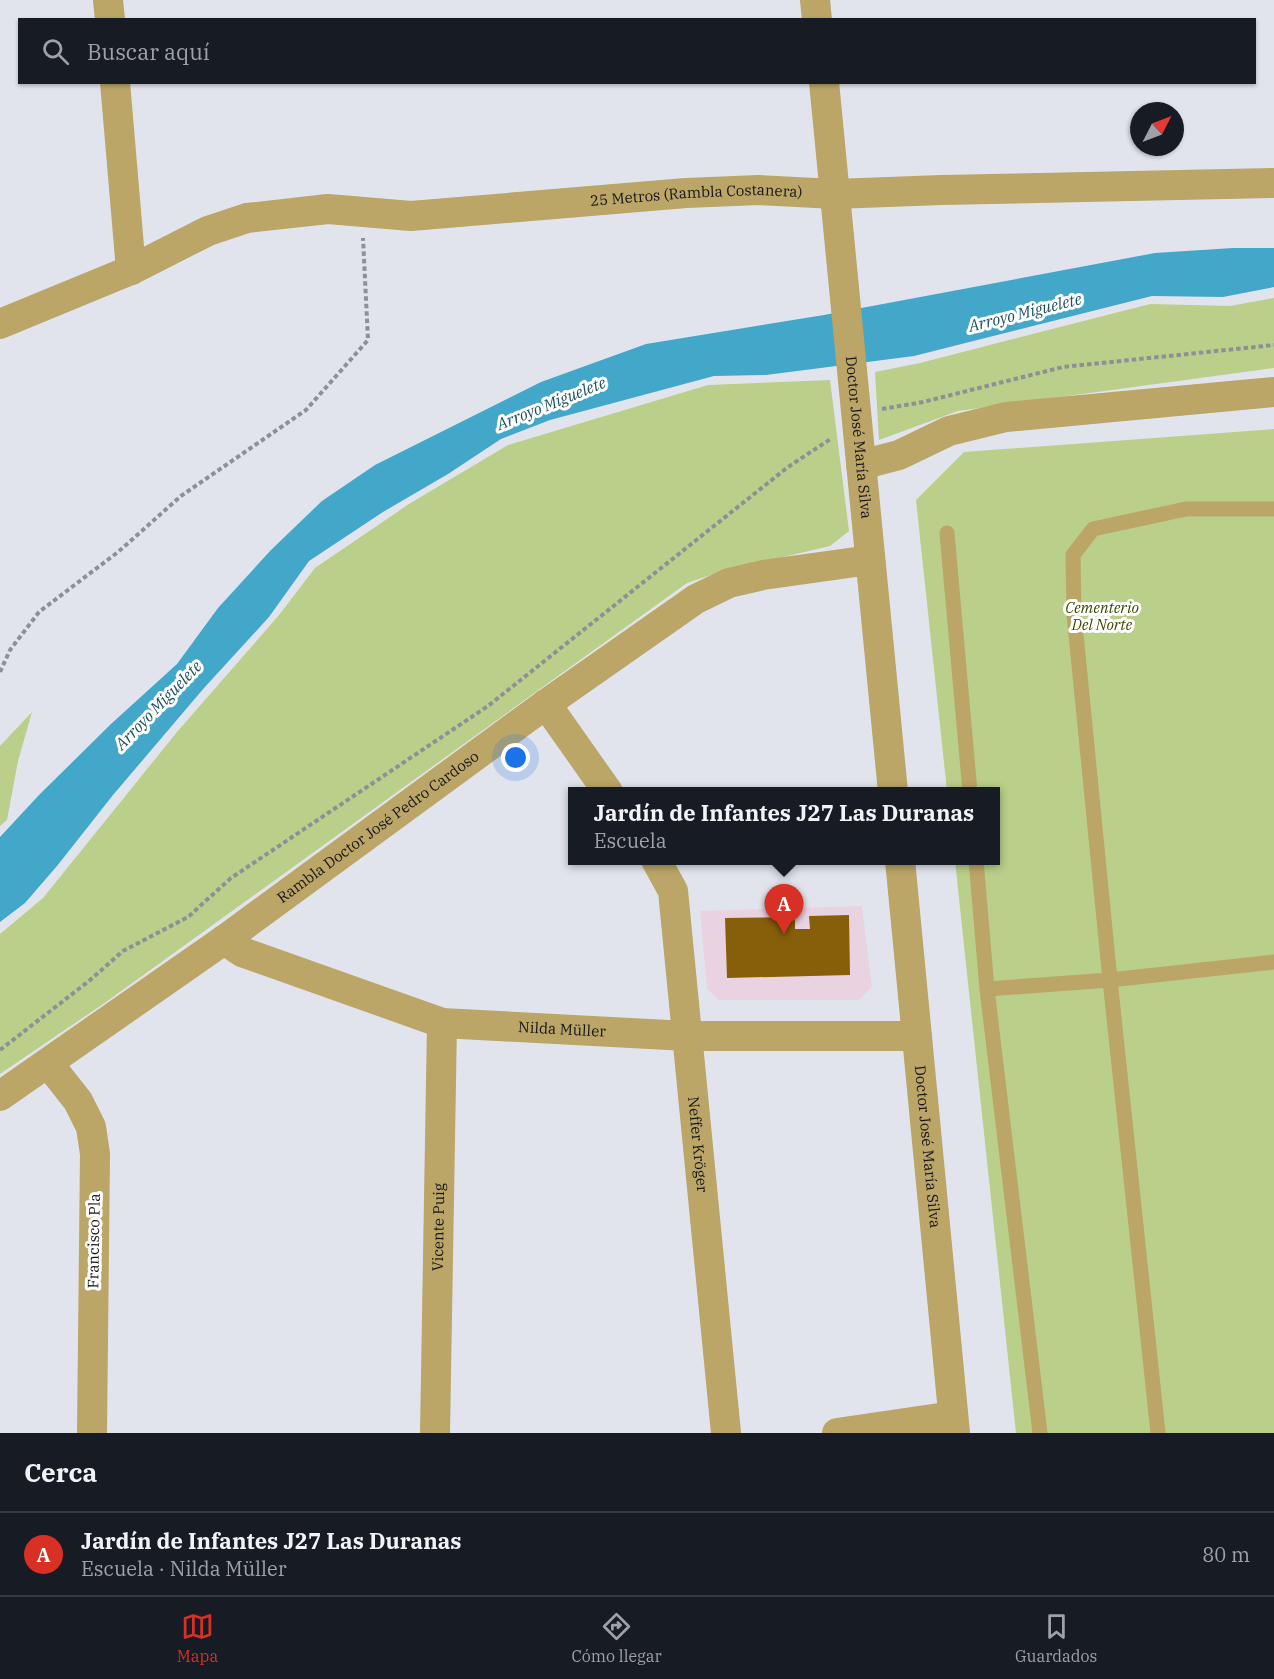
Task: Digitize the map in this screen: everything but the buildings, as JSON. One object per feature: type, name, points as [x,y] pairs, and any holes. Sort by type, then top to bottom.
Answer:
[{"type":"street","points":[[108,0],[110,18]]},
{"type":"street","points":[[815,0],[817,18]]},
{"type":"street","points":[[115,84],[131,270]]},
{"type":"street","name":"Doctor José María Silva","points":[[824,84],[893,787]]},
{"type":"street","name":"25 Metros (Rambla Costanera)","points":[[0,324],[131,270],[208,231],[247,218],[328,209],[411,216],[686,193],[759,190],[834,194],[953,189],[1274,183]]},
{"type":"street","points":[[861,465],[898,455],[949,431],[1006,417],[1274,392]]},
{"type":"street","name":"Rambla Doctor José Pedro Cardoso","points":[[0,1096],[224,940],[546,704],[696,599],[729,583],[763,575],[870,560]]},
{"type":"street","points":[[546,704],[604,787]]},
{"type":"street","name":"Neffer Kröger","points":[[658,865],[673,891],[726,1433]]},
{"type":"street","name":"Doctor José María Silva","points":[[900,865],[954,1425]]},
{"type":"street","name":"Nilda Müller","points":[[224,940],[242,952],[442,1023],[687,1036],[917,1036]]},
{"type":"street","name":"Vicente Puig","points":[[435,1433],[442,1023]]},
{"type":"street","name":"Francisco Pla","points":[[48,1063],[78,1101],[91,1126],[95,1154],[92,1433]]},
{"type":"street","points":[[837,1433],[954,1425]]},
{"type":"lane","points":[[1158,1433],[1074,614],[1073,555],[1093,529],[1186,508],[1274,509]]},
{"type":"lane","points":[[947,532],[970,787]]},
{"type":"lane","points":[[976,865],[987,988],[1040,1433]]},
{"type":"lane","points":[[987,988],[1110,980],[1274,962]]},
{"type":"path","points":[[0,672],[10,650],[39,612],[118,552],[182,496],[306,410],[368,340],[362,213]]},
{"type":"shaded area","points":[[862,906],[872,987],[859,1000],[719,1000],[707,989],[700,911]]},
{"type":"green space","points":[[1274,298],[1274,368],[958,411],[879,440],[875,372],[920,363],[1150,304],[1230,306]]},
{"type":"green space","points":[[830,380],[849,531],[830,546],[720,572],[687,583],[106,1002],[0,1074],[0,934],[43,898],[177,732],[279,615],[315,568],[409,504],[508,445],[708,385]]},
{"type":"green space","name":"Cementerio Del Norte","points":[[1274,429],[1274,1433],[1016,1433],[955,865],[1000,865],[1000,787],[947,787],[916,500],[964,452]]},
{"type":"green space","points":[[32,712],[18,761],[7,820],[0,826],[0,746]]},
{"type":"water","name":"Arroyo Miguelete","points":[[1274,248],[1274,287],[1223,297],[1152,296],[914,356],[766,375],[714,376],[550,420],[501,439],[309,561],[269,617],[204,688],[113,795],[57,866],[25,903],[0,922],[0,837],[111,724],[177,664],[218,608],[271,550],[322,501],[375,465],[541,382],[646,344],[824,315],[1155,253]]},
{"type":"place","name":"Jardín de Infantes J27 Las Duranas","points":[[784,934]]}]
